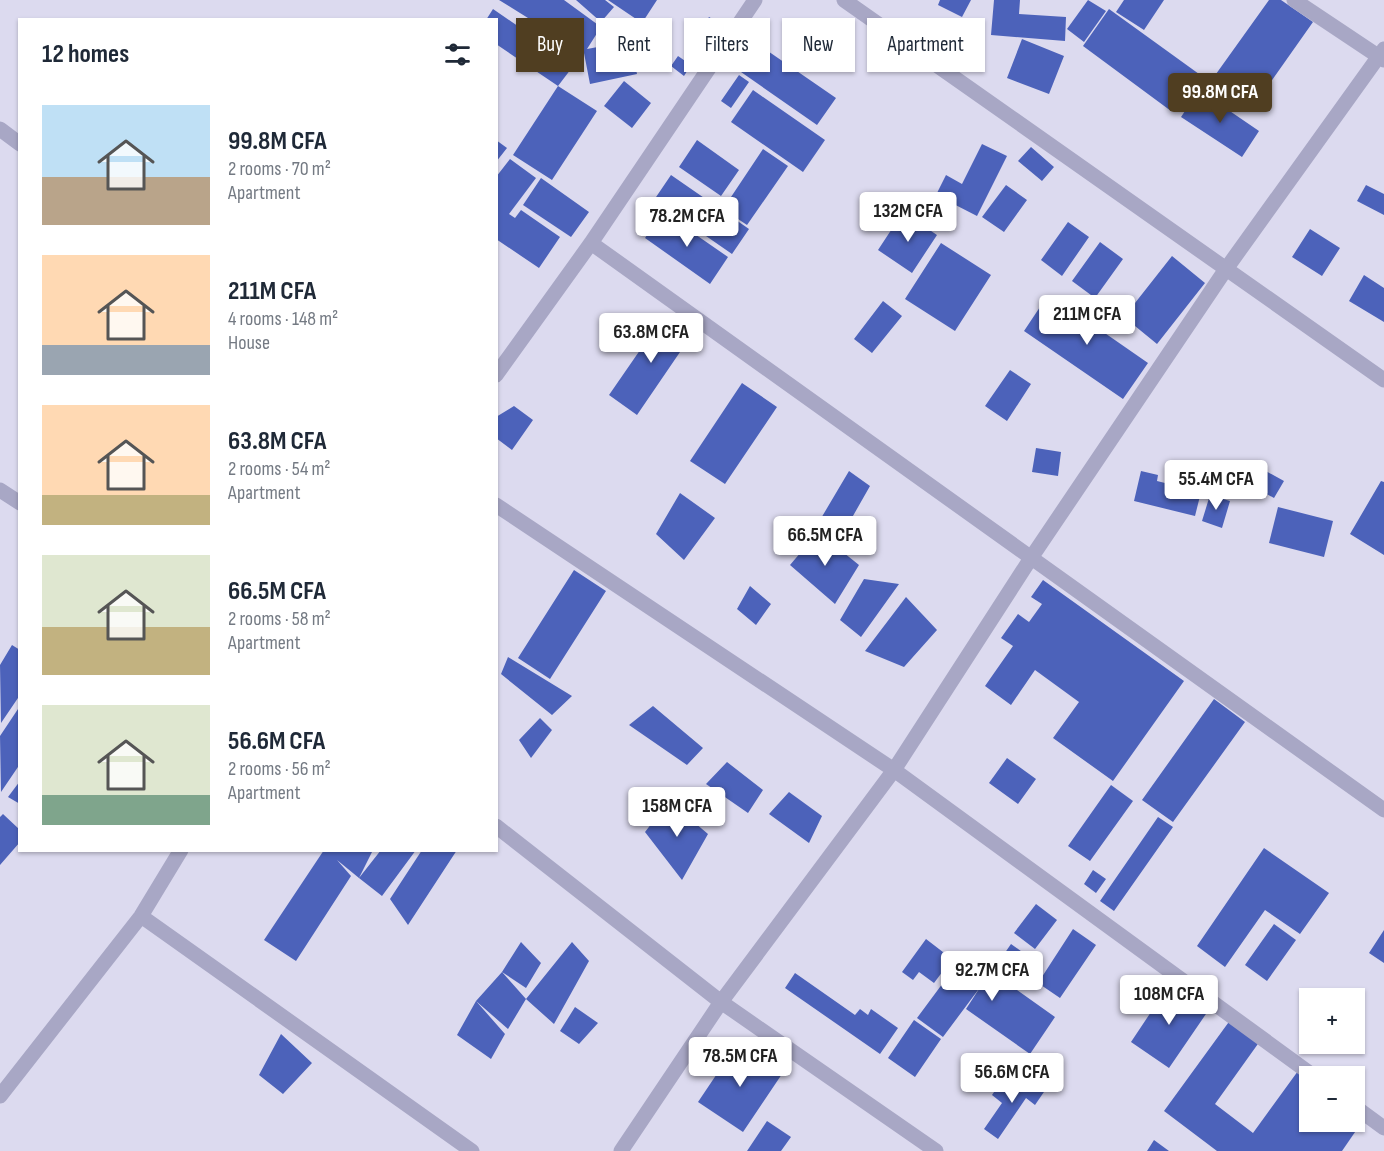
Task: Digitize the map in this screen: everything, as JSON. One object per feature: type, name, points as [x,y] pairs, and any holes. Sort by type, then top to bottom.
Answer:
[{"type":"street","points":[[498,372],[591,243],[755,0]]},
{"type":"street","points":[[844,0],[1384,380]]},
{"type":"street","points":[[621,1151],[721,1002],[894,770],[1031,558],[1226,268],[1382,55],[1294,0]]},
{"type":"street","points":[[0,129],[18,142]]},
{"type":"street","points":[[591,243],[1384,810]]},
{"type":"street","points":[[0,490],[18,502]]},
{"type":"street","points":[[498,506],[894,770],[1300,1066]]},
{"type":"street","points":[[498,828],[721,1002],[936,1151]]},
{"type":"street","points":[[0,1096],[141,916],[180,852]]},
{"type":"street","points":[[141,916],[472,1151]]},
{"type":"street","points":[[1365,1114],[1384,1128]]},
{"type":"building","points":[[499,0],[564,0],[596,23],[596,35],[587,49],[596,47],[596,72],[637,72],[637,74],[590,84],[584,53],[584,18],[528,18]]},
{"type":"building","points":[[576,0],[605,0],[614,7],[604,18],[596,18]]},
{"type":"building","points":[[608,0],[657,0],[645,18],[635,18]]},
{"type":"building","points":[[940,0],[971,0],[962,17],[938,5]]},
{"type":"building","points":[[994,0],[1020,0],[1019,14],[1066,17],[1065,41],[991,35]]},
{"type":"building","points":[[1088,0],[1106,11],[1084,42],[1067,29]]},
{"type":"building","points":[[1124,0],[1164,0],[1144,30],[1116,12]]},
{"type":"building","points":[[1269,0],[1281,0],[1313,22],[1251,110],[1211,81]]},
{"type":"building","points":[[493,9],[516,25],[516,58],[498,45],[498,18],[487,18]]},
{"type":"building","points":[[1109,9],[1199,74],[1171,111],[1083,46]]},
{"type":"building","points":[[1022,39],[1064,56],[1049,94],[1007,78]]},
{"type":"building","points":[[770,53],[782,61],[782,72],[798,72],[836,98],[817,125],[741,72],[770,72]]},
{"type":"building","points":[[678,56],[684,60],[684,72],[687,72],[684,76],[672,67]]},
{"type":"building","points":[[537,72],[569,72],[558,86]]},
{"type":"building","points":[[739,75],[749,82],[731,108],[721,101]]},
{"type":"building","points":[[624,81],[651,103],[632,128],[604,106]]},
{"type":"building","points":[[558,86],[597,111],[552,180],[513,155]]},
{"type":"building","points":[[753,90],[825,140],[803,172],[731,122]]},
{"type":"building","points":[[1199,90],[1259,131],[1242,157],[1181,117]]},
{"type":"building","points":[[697,140],[739,170],[721,196],[679,167]]},
{"type":"building","points":[[498,141],[507,148],[498,159]]},
{"type":"building","points":[[982,144],[1007,156],[977,216],[936,195],[946,175],[962,184]]},
{"type":"building","points":[[1031,147],[1054,167],[1042,181],[1018,161]]},
{"type":"building","points":[[763,149],[788,166],[747,225],[723,209]]},
{"type":"building","points":[[510,159],[536,178],[509,214],[515,218],[521,210],[560,237],[539,268],[498,240],[498,174]]},
{"type":"building","points":[[671,175],[749,229],[732,254],[654,200]]},
{"type":"building","points":[[541,178],[589,212],[571,237],[523,205]]},
{"type":"building","points":[[1006,185],[1027,200],[1004,232],[982,217]]},
{"type":"building","points":[[1366,185],[1384,194],[1384,215],[1357,201]]},
{"type":"building","points":[[663,212],[728,257],[710,284],[645,238]]},
{"type":"building","points":[[903,212],[937,235],[912,273],[878,250]]},
{"type":"building","points":[[1068,222],[1089,237],[1062,276],[1041,260]]},
{"type":"building","points":[[1310,229],[1340,248],[1322,276],[1292,257]]},
{"type":"building","points":[[1100,242],[1123,259],[1095,298],[1072,281]]},
{"type":"building","points":[[941,243],[991,275],[955,331],[905,299]]},
{"type":"building","points":[[1172,256],[1205,283],[1157,344],[1124,317]]},
{"type":"building","points":[[1364,275],[1384,288],[1384,322],[1349,301]]},
{"type":"building","points":[[1046,298],[1074,316],[1084,302],[1106,317],[1099,329],[1148,363],[1123,399],[1024,331]]},
{"type":"building","points":[[883,301],[902,316],[872,353],[854,339]]},
{"type":"building","points":[[665,314],[693,333],[637,415],[609,395]]},
{"type":"building","points":[[1010,370],[1031,384],[1007,421],[985,406]]},
{"type":"building","points":[[742,383],[777,407],[725,484],[690,461]]},
{"type":"building","points":[[514,406],[533,420],[512,450],[498,440],[498,416]]},
{"type":"building","points":[[1036,448],[1061,452],[1058,476],[1032,472]]},
{"type":"building","points":[[1264,470],[1284,481],[1274,498],[1254,487]]},
{"type":"building","points":[[849,471],[870,486],[841,537],[820,520]]},
{"type":"building","points":[[1141,471],[1158,475],[1157,481],[1201,492],[1195,516],[1134,501]]},
{"type":"building","points":[[1381,481],[1384,482],[1384,555],[1350,534]]},
{"type":"building","points":[[680,493],[715,518],[684,560],[656,534]]},
{"type":"building","points":[[1210,495],[1230,501],[1222,528],[1202,521]]},
{"type":"building","points":[[1278,507],[1333,521],[1324,557],[1269,543]]},
{"type":"building","points":[[818,532],[859,565],[835,604],[790,565]]},
{"type":"building","points":[[574,570],[606,591],[550,679],[518,658]]},
{"type":"building","points":[[864,579],[899,584],[861,637],[840,620]]},
{"type":"building","points":[[1043,580],[1184,681],[1113,781],[1053,738],[1079,702],[1035,670],[1011,705],[985,686],[1013,646],[1001,638],[1018,614],[1029,622],[1042,604],[1031,597]]},
{"type":"building","points":[[750,586],[771,604],[756,625],[737,609]]},
{"type":"building","points":[[906,597],[937,630],[904,667],[865,651]]},
{"type":"building","points":[[12,645],[18,649],[18,698],[1,723],[0,665]]},
{"type":"building","points":[[508,657],[572,696],[552,715],[501,674]]},
{"type":"building","points":[[1214,699],[1245,722],[1173,822],[1142,800]]},
{"type":"building","points":[[653,706],[703,748],[687,765],[629,725]]},
{"type":"building","points":[[18,709],[18,767],[1,792],[0,736]]},
{"type":"building","points":[[540,718],[552,730],[531,758],[519,740]]},
{"type":"building","points":[[1007,758],[1036,779],[1018,804],[989,783]]},
{"type":"building","points":[[727,762],[763,790],[748,813],[706,784]]},
{"type":"building","points":[[18,784],[18,803],[8,797]]},
{"type":"building","points":[[1111,785],[1133,801],[1090,861],[1068,846]]},
{"type":"building","points":[[789,792],[822,816],[809,843],[769,814]]},
{"type":"building","points":[[669,801],[708,834],[682,880],[645,832]]},
{"type":"building","points":[[3,814],[18,828],[18,844],[0,865],[0,817]]},
{"type":"building","points":[[1158,817],[1173,827],[1114,911],[1100,901]]},
{"type":"building","points":[[1264,848],[1329,893],[1300,934],[1265,910],[1225,967],[1197,946]]},
{"type":"building","points":[[323,852],[372,852],[359,878],[337,860],[351,876],[296,961],[264,940]]},
{"type":"building","points":[[379,852],[415,852],[382,896],[359,878]]},
{"type":"building","points":[[421,852],[456,852],[408,925],[390,899]]},
{"type":"building","points":[[1093,870],[1106,879],[1096,893],[1084,884]]},
{"type":"building","points":[[1036,904],[1057,920],[1035,949],[1014,933]]},
{"type":"building","points":[[1274,924],[1296,940],[1267,981],[1245,965]]},
{"type":"building","points":[[1073,929],[1096,945],[1060,998],[1038,983]]},
{"type":"building","points":[[1384,930],[1384,963],[1369,953]]},
{"type":"building","points":[[926,939],[952,959],[934,983],[919,972],[913,980],[902,972]]},
{"type":"building","points":[[521,942],[541,963],[526,988],[502,972]]},
{"type":"building","points":[[572,942],[589,961],[554,1024],[526,999]]},
{"type":"building","points":[[1011,944],[1036,962],[1017,990],[1055,1017],[1030,1054],[966,1009],[981,986],[943,1037],[917,1018],[957,964],[984,983]]},
{"type":"building","points":[[502,972],[526,999],[508,1029],[476,1001]]},
{"type":"building","points":[[795,973],[855,1015],[860,1009],[868,1015],[871,1009],[898,1028],[880,1054],[785,988]]},
{"type":"building","points":[[1169,985],[1208,1011],[1169,1068],[1131,1042]]},
{"type":"building","points":[[476,1001],[505,1034],[491,1059],[457,1035]]},
{"type":"building","points":[[575,1007],[598,1023],[579,1044],[560,1031]]},
{"type":"building","points":[[1231,1019],[1260,1041],[1215,1104],[1253,1133],[1298,1071],[1299,1132],[1355,1132],[1342,1151],[1217,1151],[1164,1111]]},
{"type":"building","points":[[914,1020],[941,1039],[915,1077],[888,1058]]},
{"type":"building","points":[[281,1034],[312,1063],[283,1094],[259,1075]]},
{"type":"building","points":[[737,1044],[782,1074],[743,1132],[698,1102]]},
{"type":"building","points":[[1030,1078],[1046,1089],[1035,1105],[1026,1098],[998,1139],[984,1129],[1002,1103],[992,1095],[1003,1079],[1021,1091]]},
{"type":"building","points":[[767,1121],[791,1137],[781,1151],[747,1151]]},
{"type":"building","points":[[1154,1140],[1169,1151],[1147,1151]]}]
